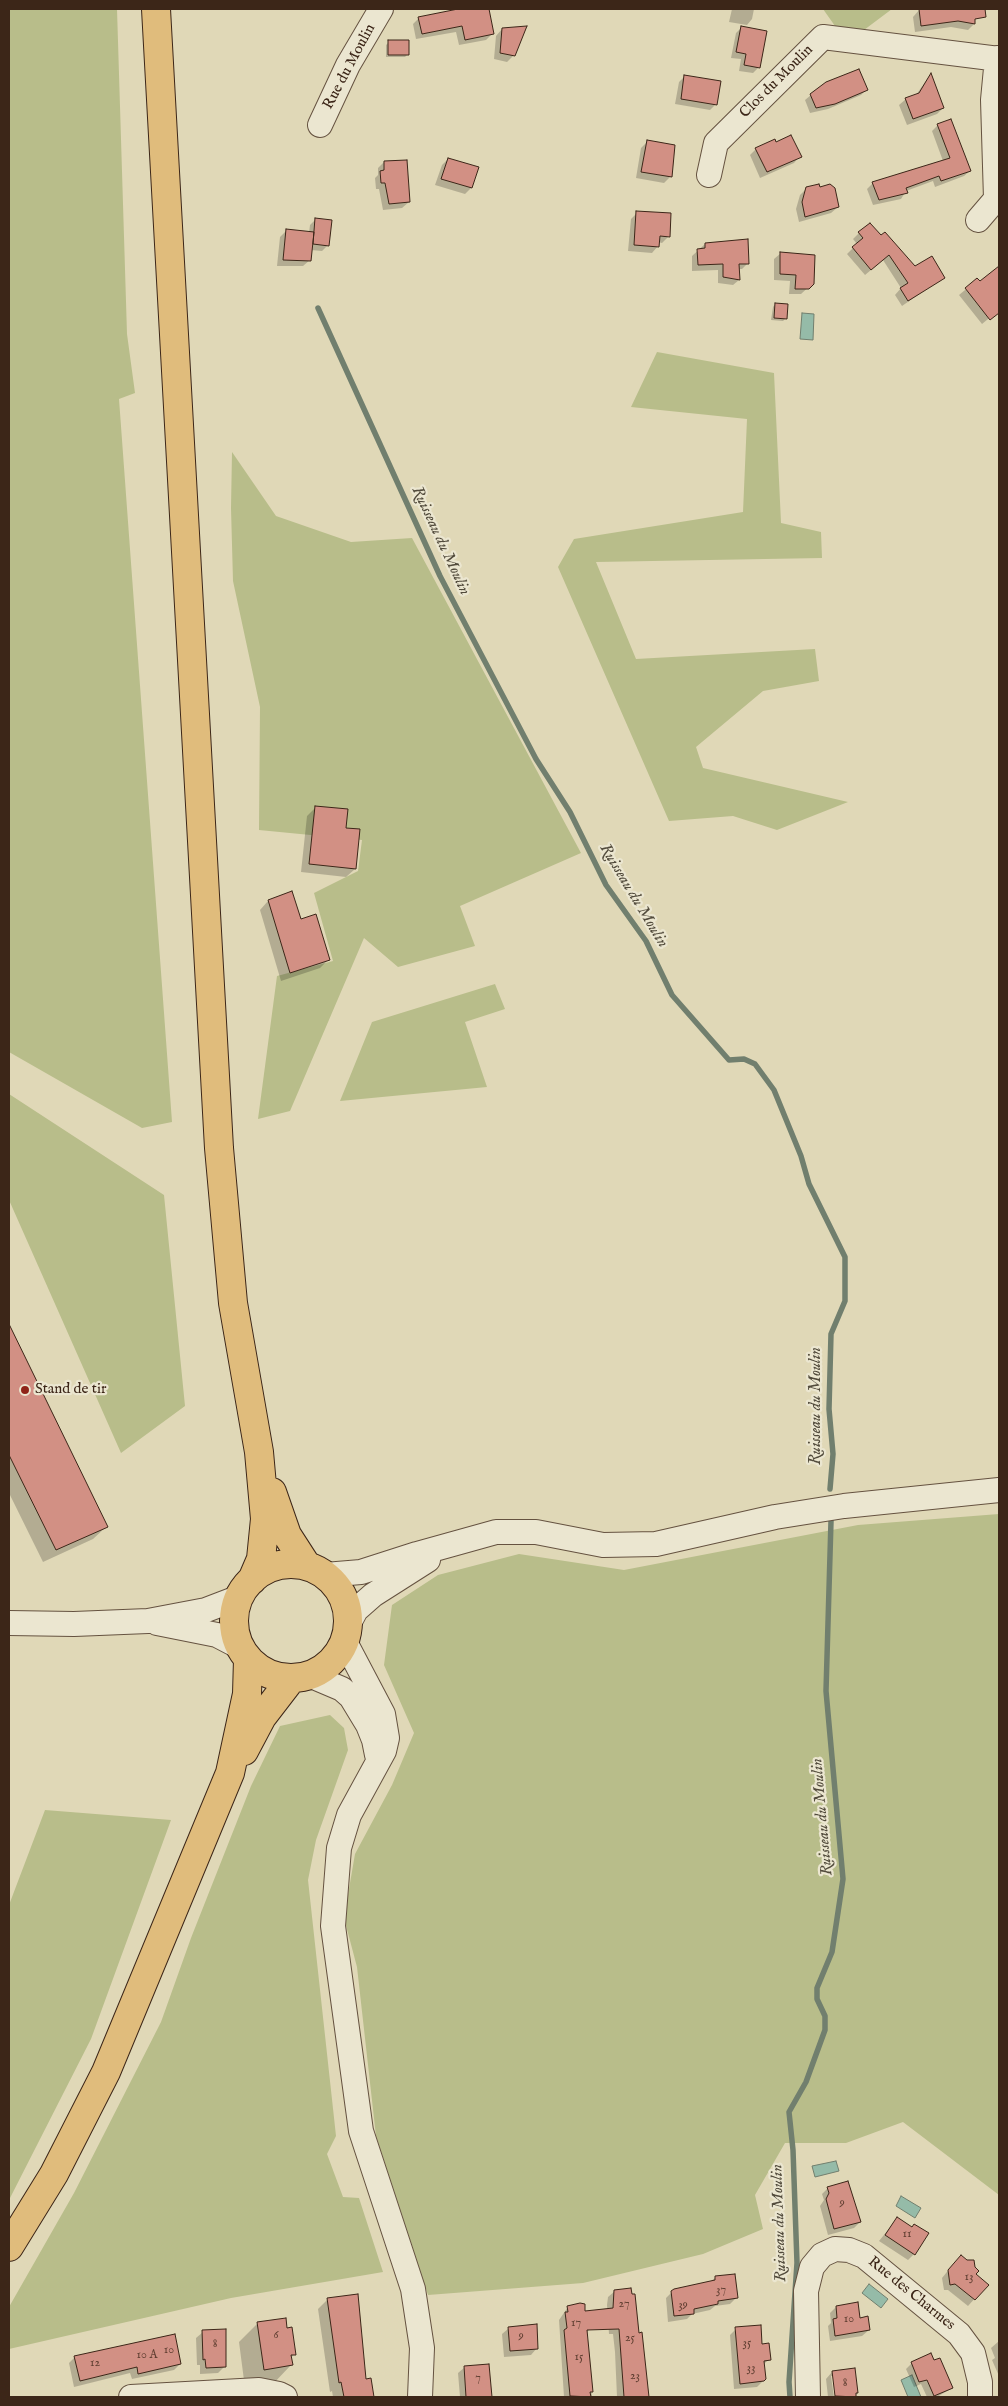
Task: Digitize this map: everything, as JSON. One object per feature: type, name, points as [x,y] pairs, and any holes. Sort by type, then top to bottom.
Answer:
[{"type":"main road","points":[[156,9],[219,1148],[232,1304],[259,1452],[265,1519],[261,1559],[246,1588],[234,1622],[244,1653],[247,1694],[230,1773]]},
{"type":"main road","points":[[9,2247],[54,2174],[106,2072],[230,1773],[262,1717],[300,1676],[328,1664],[338,1653],[346,1633],[344,1601],[337,1587],[297,1553],[283,1526],[259,1452]]},
{"type":"main road","points":[[246,1588],[268,1569],[278,1566],[316,1571]]},
{"type":"main road","points":[[244,1653],[265,1672],[300,1676]]},
{"type":"street","name":"Rue du Moulin","points":[[320,125],[348,64],[381,9]]},
{"type":"street","name":"Clos du Moulin","points":[[709,175],[716,143],[823,37],[998,59],[993,100],[996,199],[978,220]]},
{"type":"street","points":[[316,1571],[362,1572],[462,1540],[496,1532],[536,1532],[603,1545],[656,1544],[775,1517],[844,1506],[999,1490]]},
{"type":"street","points":[[418,2394],[422,2348],[413,2289],[361,2131],[333,1926],[339,1848],[349,1815],[384,1751],[387,1738],[383,1714],[350,1654],[346,1633],[356,1610],[382,1588],[462,1540]]},
{"type":"street","points":[[9,1623],[74,1624],[148,1621],[206,1610],[246,1588]]},
{"type":"street","points":[[148,1621],[217,1635],[244,1653]]},
{"type":"street","points":[[300,1676],[342,1689],[351,1697],[368,1725],[374,1740],[378,1760]]},
{"type":"street","name":"Rue des Charmes","points":[[808,2397],[806,2291],[812,2267],[822,2255],[835,2249],[849,2250],[864,2256],[959,2334],[973,2352],[980,2382],[980,2397]]},
{"type":"street","points":[[130,2397],[259,2390],[285,2397]]},
{"type":"shaded area","points":[[9,9],[117,9],[127,334],[135,393],[119,399],[172,1122],[142,1128],[9,1052]]},
{"type":"shaded area","points":[[823,9],[892,9],[864,30],[835,26]]},
{"type":"shaded area","points":[[802,313],[814,314],[813,340],[800,339]]},
{"type":"shaded area","points":[[657,352],[774,373],[781,523],[821,532],[822,558],[596,562],[636,659],[815,649],[819,681],[763,691],[696,747],[703,768],[848,802],[777,830],[733,816],[669,821],[558,567],[574,539],[743,512],[747,419],[631,407]]},
{"type":"shaded area","points":[[232,452],[276,516],[351,542],[412,538],[581,853],[460,906],[475,946],[398,967],[364,938],[290,1111],[258,1119],[277,976],[333,961],[314,893],[358,871],[362,840],[259,830],[260,707],[233,581]]},
{"type":"shaded area","points":[[495,984],[505,1009],[465,1022],[487,1087],[340,1101],[372,1022]]},
{"type":"shaded area","points":[[9,1094],[164,1195],[185,1406],[121,1453],[9,1200]]},
{"type":"shaded area","points":[[999,1514],[999,2195],[903,2122],[846,2143],[785,2143],[755,2195],[763,2229],[703,2254],[583,2283],[428,2295],[376,2136],[357,1967],[344,1918],[355,1854],[392,1785],[414,1733],[384,1665],[392,1605],[438,1575],[519,1554],[624,1570],[858,1525]]},
{"type":"shaded area","points":[[330,1715],[344,1728],[348,1750],[316,1840],[308,1880],[336,2136],[327,2154],[343,2197],[359,2198],[383,2272],[231,2298],[9,2349],[9,2307],[74,2193],[161,2022],[191,1938],[251,1786],[280,1726]]},
{"type":"shaded area","points":[[45,1810],[171,1820],[91,2039],[9,2200],[9,1905]]},
{"type":"shaded area","points":[[836,2161],[839,2171],[815,2177],[812,2166]]},
{"type":"shaded area","points":[[901,2196],[921,2208],[915,2218],[896,2206]]},
{"type":"shaded area","points":[[869,2284],[888,2299],[881,2308],[862,2293]]},
{"type":"shaded area","points":[[912,2375],[921,2397],[908,2397],[901,2380]]},
{"type":"building","points":[[458,9],[489,9],[494,34],[465,40],[462,26],[422,34],[418,17]]},
{"type":"building","points":[[919,9],[985,9],[986,17],[975,19],[975,24],[958,21],[921,26]]},
{"type":"building","points":[[527,26],[515,56],[500,53],[502,28]]},
{"type":"building","points":[[741,26],[767,31],[760,68],[744,65],[746,54],[736,52]]},
{"type":"building","points":[[388,40],[409,40],[409,55],[388,55]]},
{"type":"building","points":[[859,69],[868,90],[835,104],[816,108],[810,94],[826,82]]},
{"type":"building","points":[[931,73],[944,108],[913,119],[905,98],[919,93]]},
{"type":"building","points":[[684,75],[721,81],[717,105],[681,99]]},
{"type":"building","points":[[951,119],[971,171],[941,181],[939,176],[906,188],[908,193],[879,200],[872,182],[950,158],[937,124]]},
{"type":"building","points":[[791,135],[802,157],[767,172],[755,148],[775,139],[776,142]]},
{"type":"building","points":[[647,140],[675,145],[672,177],[641,172]]},
{"type":"building","points":[[448,158],[479,167],[472,188],[441,179]]},
{"type":"building","points":[[407,160],[410,202],[389,204],[385,183],[381,183],[380,171],[384,170],[384,161]]},
{"type":"building","points":[[819,184],[820,187],[830,184],[835,188],[839,207],[805,217],[802,202],[806,187]]},
{"type":"building","points":[[636,211],[671,213],[670,237],[660,236],[659,247],[634,245]]},
{"type":"building","points":[[315,218],[332,220],[329,246],[313,244]]},
{"type":"building","points":[[870,223],[881,235],[885,232],[915,266],[932,256],[945,278],[908,301],[900,288],[908,283],[889,255],[871,270],[852,247],[863,238],[858,232]]},
{"type":"building","points":[[286,229],[314,232],[311,261],[283,260]]},
{"type":"building","points":[[748,239],[749,264],[739,264],[740,280],[723,277],[723,264],[698,265],[697,249],[705,248],[705,243]]},
{"type":"building","points":[[780,252],[815,255],[814,284],[809,289],[795,289],[796,275],[780,274]]},
{"type":"building","points":[[999,266],[999,313],[990,320],[965,288],[977,278],[980,281]]},
{"type":"building","points":[[775,303],[788,304],[787,319],[774,318]]},
{"type":"building","points":[[315,806],[348,809],[346,828],[360,829],[356,869],[309,864]]},
{"type":"building","points":[[292,891],[301,919],[316,914],[330,960],[290,973],[268,900]]},
{"type":"building","name":"Stand de tir","points":[[9,1324],[108,1527],[56,1550],[9,1455]]},
{"type":"building","points":[[848,2181],[861,2222],[834,2229],[826,2199],[829,2193],[827,2187]]},
{"type":"building","points":[[897,2217],[912,2227],[914,2224],[929,2233],[915,2255],[885,2235]]},
{"type":"building","points":[[961,2255],[967,2260],[974,2260],[975,2267],[979,2271],[976,2274],[989,2285],[975,2300],[955,2284],[950,2285],[948,2270]]},
{"type":"building","points":[[735,2274],[738,2298],[718,2301],[718,2304],[694,2309],[694,2314],[674,2316],[671,2291],[715,2280],[715,2276]]},
{"type":"building","points":[[631,2288],[632,2294],[635,2294],[639,2333],[642,2332],[649,2397],[624,2397],[619,2329],[587,2330],[593,2392],[590,2392],[591,2397],[570,2396],[564,2330],[567,2328],[565,2312],[568,2312],[567,2306],[580,2303],[585,2304],[585,2311],[613,2308],[614,2290]]},
{"type":"building","points":[[358,2294],[366,2379],[371,2378],[374,2397],[344,2397],[341,2382],[339,2383],[327,2298]]},
{"type":"building","points":[[858,2302],[860,2318],[868,2316],[870,2330],[835,2336],[833,2319],[837,2318],[836,2306]]},
{"type":"building","points":[[286,2318],[287,2328],[292,2327],[296,2355],[291,2355],[293,2365],[264,2370],[257,2322]]},
{"type":"building","points":[[537,2324],[538,2349],[510,2351],[508,2327]]},
{"type":"building","points":[[761,2325],[762,2344],[769,2343],[771,2360],[764,2361],[766,2379],[764,2381],[740,2384],[735,2327]]},
{"type":"building","points":[[226,2329],[226,2367],[206,2368],[205,2359],[203,2360],[202,2330]]},
{"type":"building","points":[[175,2334],[181,2364],[138,2374],[137,2367],[80,2381],[74,2356]]},
{"type":"building","points":[[931,2353],[934,2360],[940,2358],[953,2388],[934,2396],[927,2380],[919,2382],[911,2362]]},
{"type":"building","points":[[489,2364],[492,2397],[466,2397],[464,2366]]},
{"type":"building","points":[[855,2368],[858,2393],[856,2393],[856,2397],[835,2396],[832,2371]]},
{"type":"waterway","name":"Ruisseau du Moulin","points":[[318,308],[440,576],[536,759],[570,812],[606,885],[646,941],[672,995],[729,1060],[744,1059],[755,1064],[774,1090],[801,1156],[809,1184],[845,1257],[845,1301],[831,1334],[829,1409],[833,1454],[830,1489]]},
{"type":"waterway","name":"Ruisseau du Moulin","points":[[790,2397],[789,2382],[797,2263],[793,2150],[789,2112],[806,2082],[825,2030],[825,2016],[817,1999],[817,1988],[832,1952],[843,1879],[826,1691],[831,1521]]},
{"type":"place","name":"Stand de tir","points":[[25,1390]]}]
